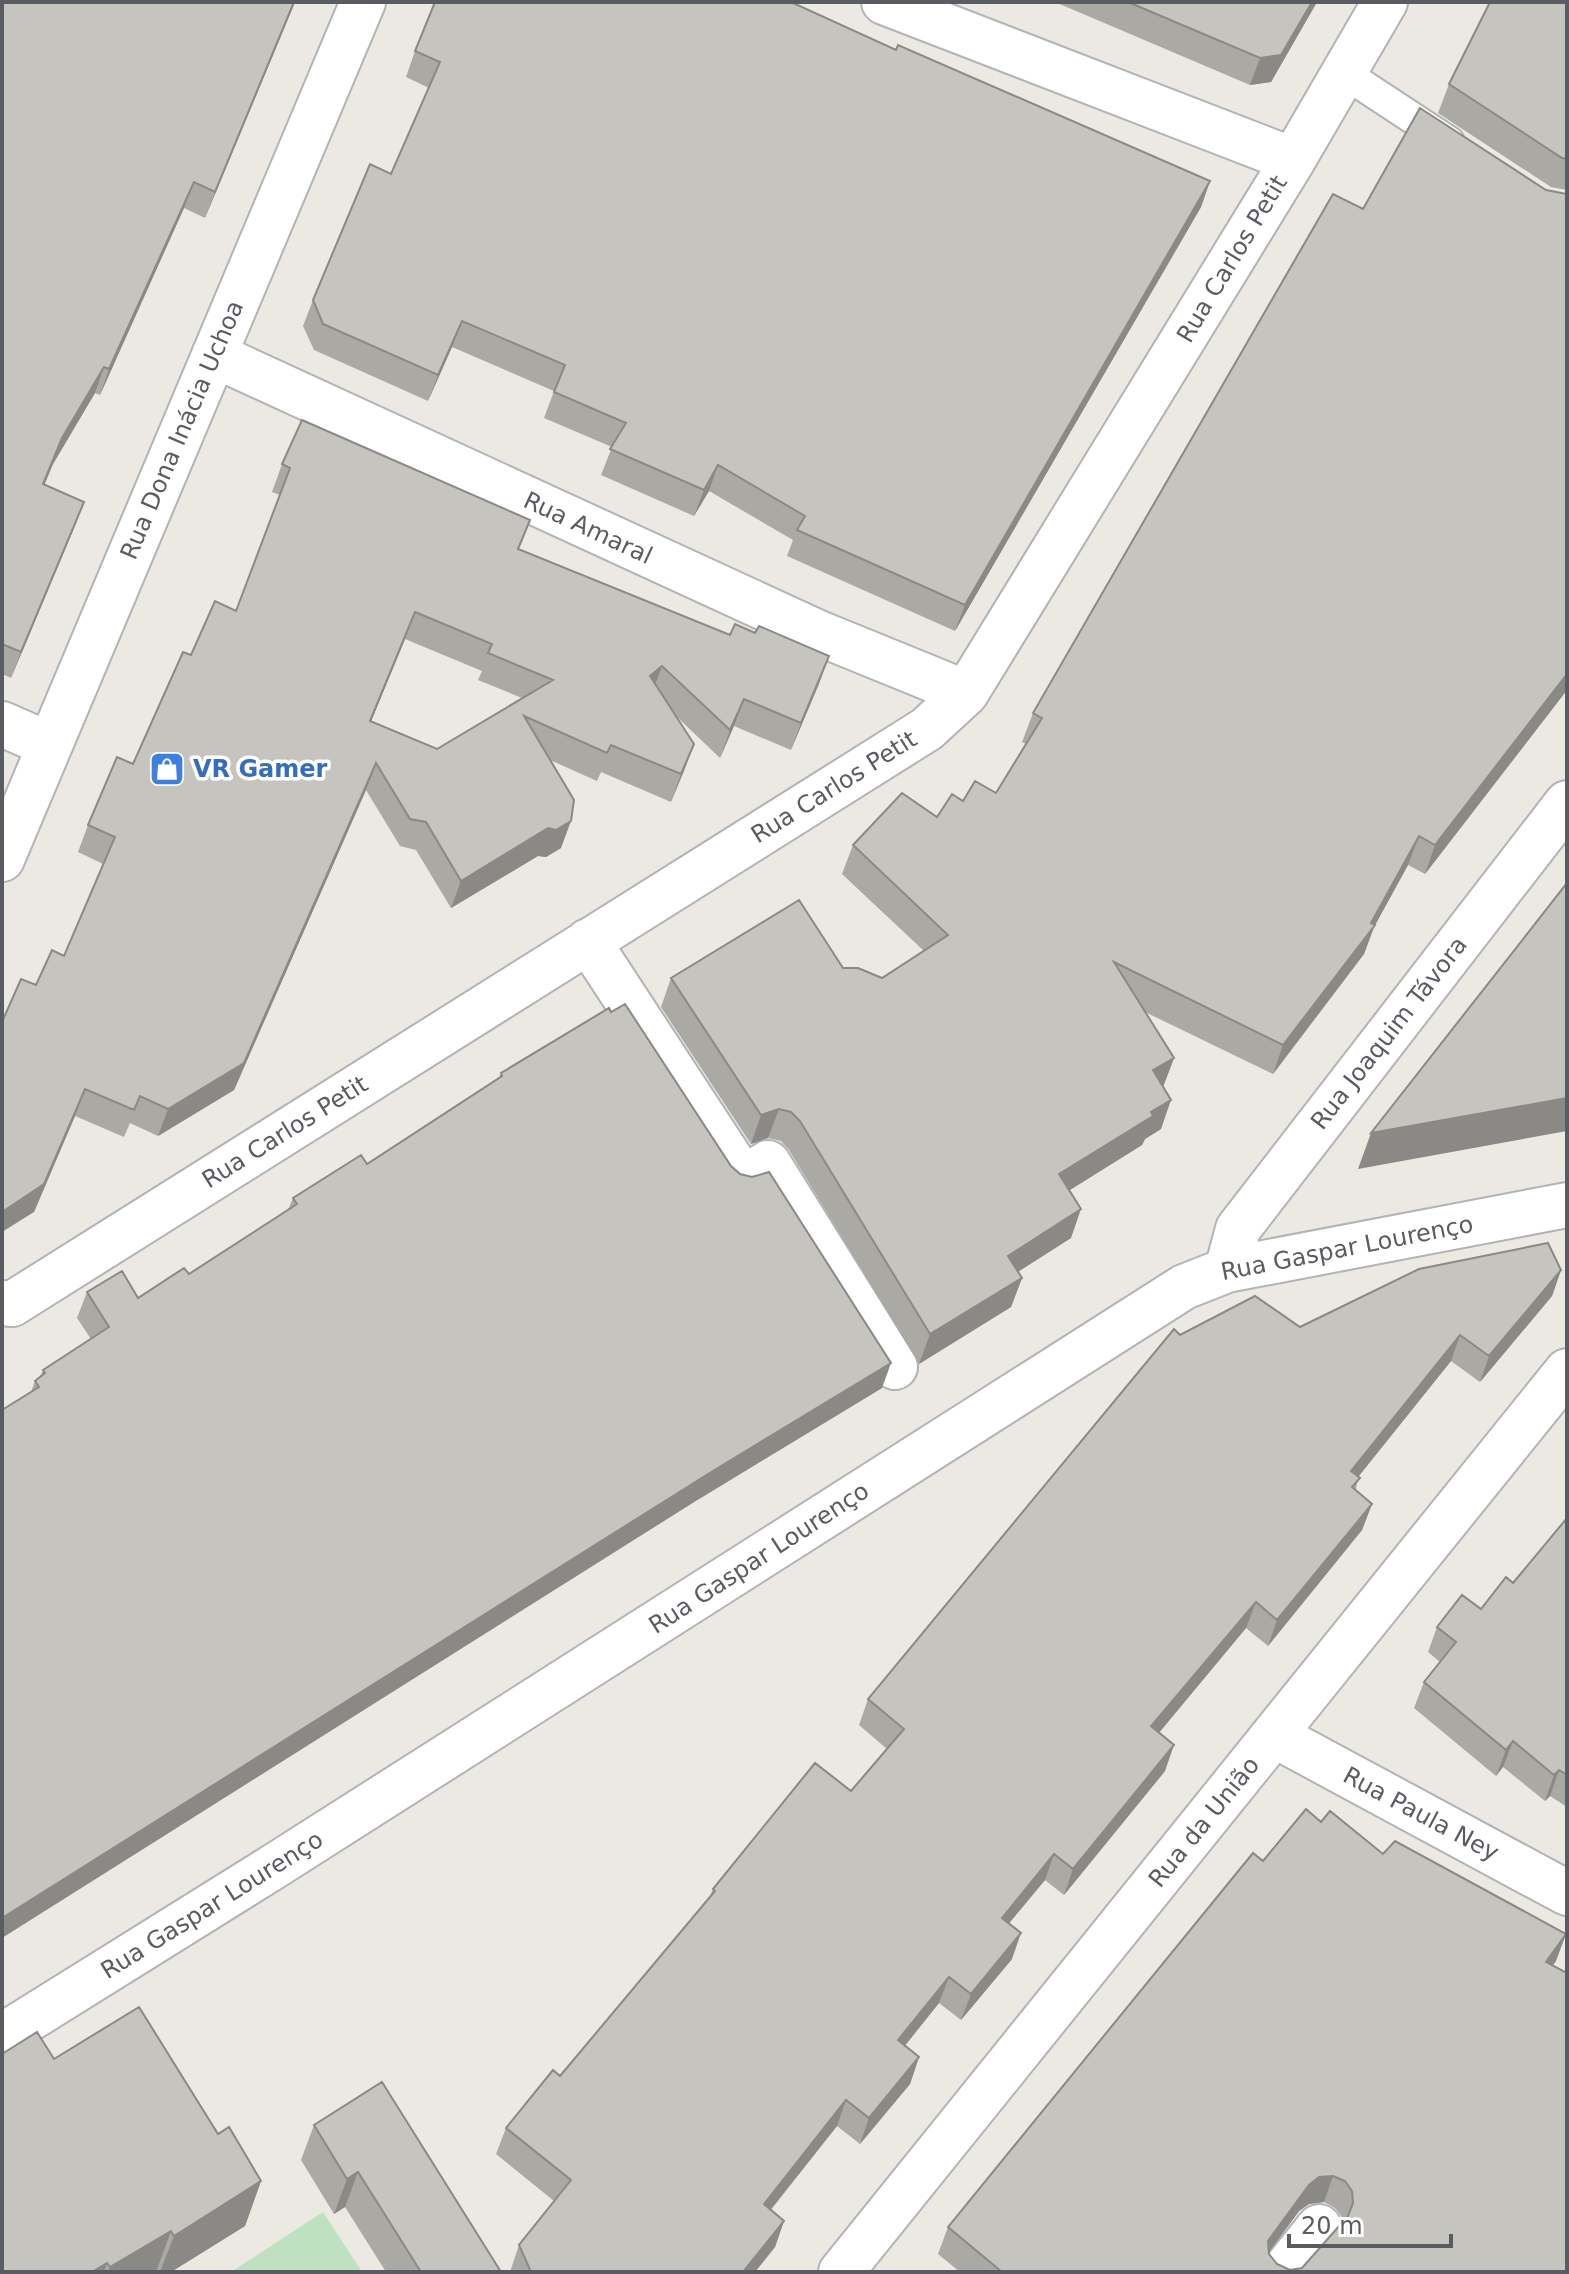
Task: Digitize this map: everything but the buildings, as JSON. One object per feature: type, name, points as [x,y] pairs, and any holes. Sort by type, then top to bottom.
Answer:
[{"type":"street","name":"Rua Dona Inácia Uchoa","points":[[2,859],[363,2]]},
{"type":"street","points":[[884,2],[1293,160]]},
{"type":"street","name":"Rua Carlos Petit","points":[[5,1306],[927,729],[966,693],[1293,160],[1385,2]]},
{"type":"street","name":"Rua Amaral","points":[[214,355],[821,634],[966,693]]},
{"type":"street","points":[[2,724],[50,745]]},
{"type":"street","name":"Rua Joaquim Távora","points":[[1227,1270],[1238,1229],[1567,803]]},
{"type":"street","points":[[588,941],[743,1178],[768,1163],[895,1367]]},
{"type":"street","name":"Rua Gaspar Lourenço","points":[[2,2036],[1184,1287],[1227,1270],[1567,1205]]},
{"type":"street","name":"Rua da União","points":[[841,2272],[1567,1371]]},
{"type":"street","name":"Rua Paula Ney","points":[[1274,1735],[1567,1893]]},
{"type":"street","points":[[1283,2272],[1319,2227]]},
{"type":"lane","points":[[1344,73],[1470,155]]},
{"type":"green space","points":[[323,2212],[362,2272],[231,2272]]},
{"type":"place","name":"VR Gamer","points":[[167,769]]}]
